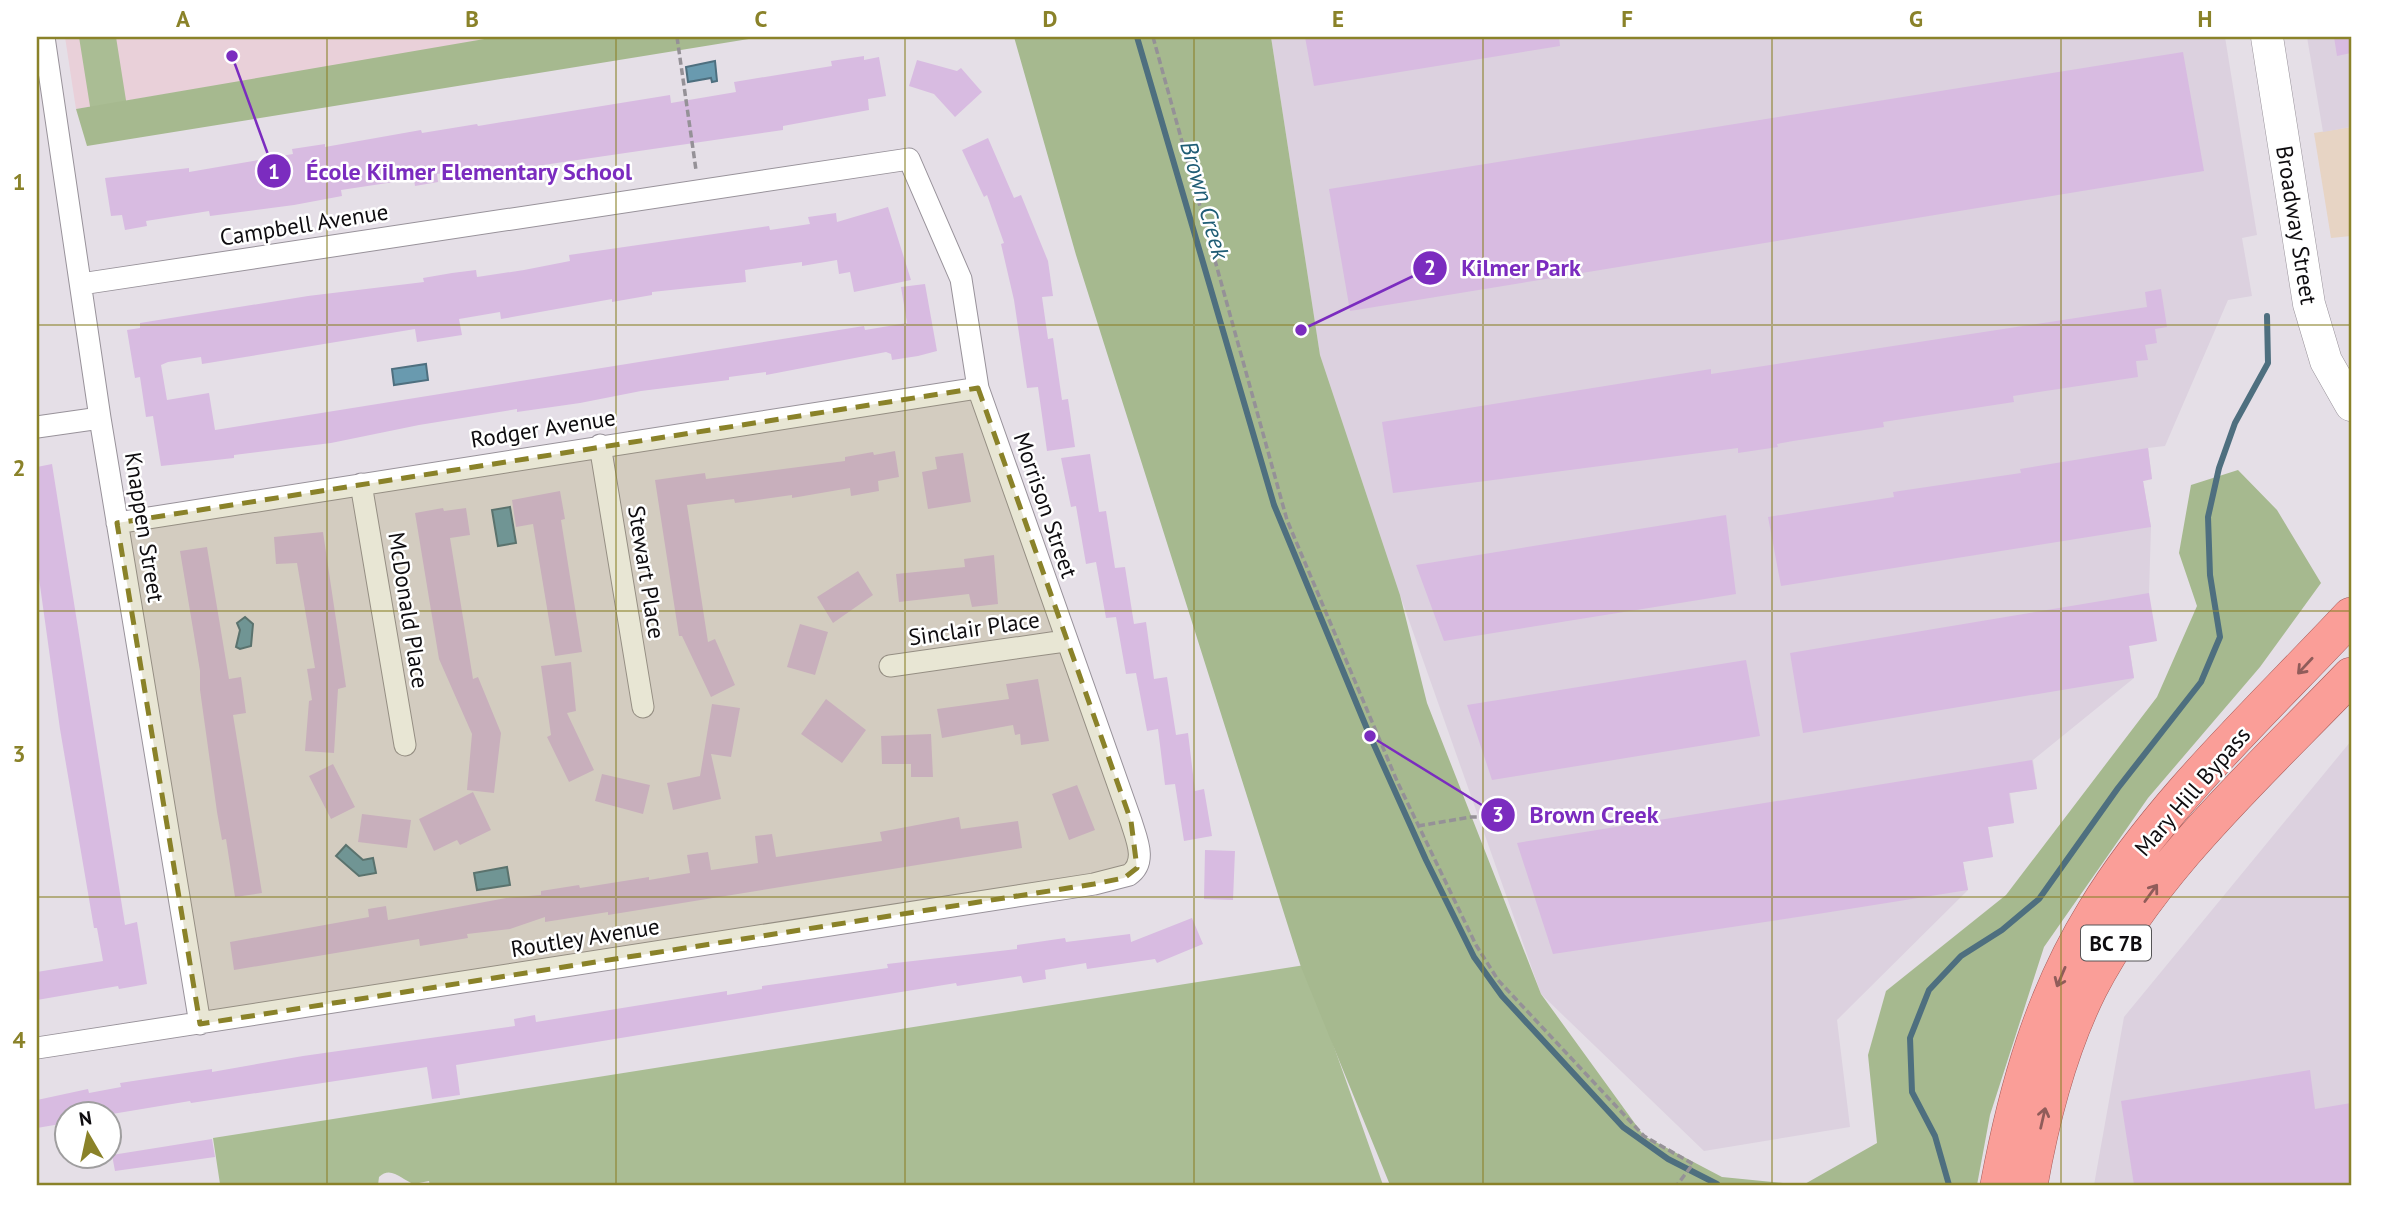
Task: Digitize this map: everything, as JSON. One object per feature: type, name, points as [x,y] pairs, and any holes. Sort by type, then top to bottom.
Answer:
[{"type":"highway","name":"Mary Hill Bypass","points":[[1999,1185],[2021,1082],[2035,1038],[2066,966],[2095,911],[2164,816],[2351,616]]},
{"type":"highway","name":"Mary Hill Bypass","points":[[2029,1185],[2048,1096],[2063,1050],[2090,988],[2122,934],[2163,877],[2199,835],[2351,676]]},
{"type":"main road","name":"Broadway Street","points":[[2267,37],[2309,304],[2326,360],[2351,405]]},
{"type":"street","name":"Knappen Street","points":[[44,37],[100,418],[200,1024]]},
{"type":"street","name":"Campbell Avenue","points":[[82,284],[909,159]]},
{"type":"street","name":"Morrison Street","points":[[909,159],[961,279],[978,388],[1137,840],[1137,868]]},
{"type":"street","name":"Rodger Avenue","points":[[117,523],[600,445],[978,388]]},
{"type":"street","points":[[37,428],[100,418]]},
{"type":"street","name":"Stewart Place","points":[[600,445],[643,706]]},
{"type":"street","name":"McDonald Place","points":[[361,484],[405,745]]},
{"type":"street","name":"Sinclair Place","points":[[890,666],[1065,641]]},
{"type":"street","name":"Routley Avenue","points":[[37,1048],[1106,882],[1124,878],[1137,868]]},
{"type":"path","points":[[677,37],[699,191]]},
{"type":"path","points":[[1153,37],[1287,520],[1418,826],[1476,946],[1498,980],[1643,1136],[1693,1164],[1677,1185]]},
{"type":"path","points":[[1418,826],[1471,817],[1496,817]]},
{"type":"highlighted area","points":[[978,388],[1131,821],[1137,868],[1124,878],[1094,884],[200,1024],[117,523]]},
{"type":"shaded area","points":[[65,37],[508,37],[76,109]]},
{"type":"shaded area","points":[[1271,37],[2225,37],[2257,235],[2242,238],[2252,296],[2228,300],[2165,446],[2148,448],[2152,479],[2143,481],[2151,527],[2149,593],[2129,646],[2134,678],[2033,760],[2037,789],[2010,793],[2014,823],[1988,827],[1993,857],[1963,862],[1968,890],[1837,1020],[1850,1127],[1704,1151],[1541,994],[1400,595],[1320,355]]},
{"type":"shaded area","points":[[2307,37],[2351,37],[2351,127],[2323,132]]},
{"type":"shaded area","points":[[2351,127],[2351,236],[2331,238],[2314,133]]},
{"type":"shaded area","points":[[2351,741],[2351,1185],[2094,1185],[2124,1017]]},
{"type":"green space","points":[[79,37],[116,37],[128,113],[92,119]]},
{"type":"green space","points":[[496,37],[761,37],[87,146],[76,109]]},
{"type":"green space","points":[[1014,37],[1271,37],[1320,355],[1400,595],[1427,703],[1541,994],[1644,1136],[1722,1177],[1803,1185],[1390,1185],[1301,967],[1076,255]]},
{"type":"green space","points":[[2238,470],[2277,510],[2321,583],[2260,667],[2148,798],[2044,947],[1990,1115],[1977,1185],[1803,1185],[1877,1143],[1868,1055],[1886,991],[2006,895],[2157,697],[2197,606],[2179,553],[2191,485]]},
{"type":"green space","points":[[1305,965],[1383,1185],[430,1185],[429,1181],[414,1184],[388,1172],[379,1177],[378,1185],[216,1185],[220,1184],[213,1138]]},
{"type":"water","points":[[715,61],[717,81],[712,82],[711,78],[688,82],[686,67]]},
{"type":"water","points":[[426,364],[428,380],[394,385],[392,369]]},
{"type":"water","points":[[510,507],[516,543],[498,546],[492,510]]},
{"type":"water","points":[[245,617],[253,624],[251,646],[240,649],[236,647],[240,630],[237,623]]},
{"type":"water","points":[[346,845],[363,860],[373,858],[376,873],[359,876],[336,856]]},
{"type":"water","points":[[507,867],[510,885],[477,890],[474,873]]},
{"type":"building","points":[[1305,37],[1559,37],[1560,46],[1314,86]]},
{"type":"building","points":[[2334,37],[2351,37],[2351,53],[2337,56]]},
{"type":"building","points":[[2183,52],[2204,171],[1350,311],[1329,189]]},
{"type":"building","points":[[864,56],[864,60],[879,57],[886,96],[868,99],[869,110],[783,126],[783,130],[509,170],[509,166],[493,166],[437,174],[438,182],[415,186],[414,179],[341,190],[342,196],[294,205],[210,216],[209,211],[146,221],[147,226],[125,230],[122,215],[111,216],[105,178],[189,168],[189,172],[293,154],[292,149],[325,144],[325,147],[421,130],[422,133],[477,124],[478,126],[670,95],[671,103],[736,92],[734,82],[832,66],[831,61]]},
{"type":"building","points":[[917,60],[957,71],[961,68],[982,92],[955,117],[934,94],[909,86]]},
{"type":"building","points":[[988,138],[1014,198],[1021,195],[1048,261],[1053,296],[1042,297],[1048,339],[1053,338],[1062,400],[1068,399],[1075,447],[1047,451],[1038,387],[1027,388],[1014,300],[1001,244],[1004,243],[987,195],[984,197],[962,150]]},
{"type":"building","points":[[888,207],[911,280],[854,292],[850,272],[839,274],[837,260],[802,266],[802,262],[745,270],[746,282],[652,292],[652,295],[612,302],[612,299],[501,319],[500,312],[459,319],[462,335],[417,342],[415,329],[202,364],[201,357],[168,362],[161,365],[167,400],[209,393],[215,430],[864,326],[865,330],[907,323],[901,287],[925,284],[937,351],[892,360],[891,354],[886,352],[766,375],[766,372],[729,377],[729,380],[419,425],[331,443],[161,466],[153,416],[146,417],[140,377],[135,378],[127,330],[140,328],[140,323],[308,296],[424,282],[423,278],[452,273],[476,270],[477,277],[524,270],[570,261],[569,255],[769,226],[770,230],[810,224],[808,217],[836,213],[837,222]]},
{"type":"building","points":[[2161,289],[2167,327],[2155,329],[2157,343],[2145,345],[2148,360],[2136,361],[2138,377],[2013,396],[2014,402],[1883,422],[1884,427],[1777,444],[1778,447],[1738,453],[1738,448],[1393,493],[1382,422],[1711,369],[1711,374],[2147,307],[2145,292]]},
{"type":"building","points":[[2148,448],[2152,479],[2143,481],[2151,527],[1781,586],[1768,517],[1894,497],[1893,492],[2021,473],[2020,469]]},
{"type":"building","points":[[895,451],[899,477],[878,481],[879,491],[851,496],[850,488],[792,498],[792,495],[735,503],[734,499],[687,505],[708,642],[715,639],[735,685],[711,697],[682,636],[679,636],[655,480],[705,473],[706,479],[845,461],[845,457]]},
{"type":"building","points":[[963,453],[971,502],[928,509],[922,472],[937,469],[935,457]]},
{"type":"building","points":[[1090,454],[1099,512],[1106,511],[1115,568],[1125,567],[1134,624],[1146,622],[1154,679],[1167,677],[1176,735],[1188,733],[1195,791],[1204,789],[1212,836],[1184,841],[1175,784],[1165,785],[1158,729],[1147,731],[1136,673],[1126,674],[1116,617],[1106,618],[1096,562],[1086,564],[1076,506],[1071,507],[1061,458]]},
{"type":"building","points":[[52,464],[125,925],[137,922],[147,984],[119,989],[118,986],[37,1000],[37,972],[103,961],[97,928],[94,928],[60,729],[37,564],[37,467]]},
{"type":"building","points":[[560,491],[565,519],[561,520],[582,652],[555,656],[533,524],[516,527],[512,500]]},
{"type":"building","points":[[443,508],[444,511],[466,508],[470,535],[450,538],[473,679],[478,677],[501,733],[494,793],[467,790],[472,734],[439,659],[415,513]]},
{"type":"building","points":[[1726,515],[1736,594],[1444,641],[1416,565]]},
{"type":"building","points":[[323,532],[346,687],[338,689],[334,753],[305,751],[309,701],[312,700],[307,669],[315,668],[297,563],[276,564],[274,537]]},
{"type":"building","points":[[207,547],[229,679],[241,677],[246,713],[233,715],[262,893],[235,897],[226,839],[222,840],[217,812],[200,690],[200,671],[180,551]]},
{"type":"building","points":[[994,555],[998,604],[972,607],[969,594],[899,602],[896,574],[965,567],[964,559]]},
{"type":"building","points":[[858,571],[873,595],[833,623],[817,597]]},
{"type":"building","points":[[2149,593],[2157,641],[2129,646],[2134,678],[1803,733],[1790,653]]},
{"type":"building","points":[[800,624],[828,632],[815,675],[787,667]]},
{"type":"building","points":[[1746,660],[1760,736],[1492,780],[1467,705]]},
{"type":"building","points":[[571,662],[576,711],[567,713],[594,770],[569,782],[547,737],[551,735],[541,666]]},
{"type":"building","points":[[1038,679],[1049,741],[1021,745],[1020,734],[1015,735],[1013,725],[942,738],[937,709],[1009,699],[1006,684]]},
{"type":"building","points":[[826,699],[866,730],[842,763],[801,734]]},
{"type":"building","points":[[712,704],[740,708],[731,757],[711,754],[721,799],[673,810],[667,783],[700,776]]},
{"type":"building","points":[[931,734],[933,777],[911,777],[911,764],[882,764],[881,736]]},
{"type":"building","points":[[2032,760],[2037,789],[2009,793],[2014,823],[1988,827],[1993,857],[1963,862],[1968,890],[1553,954],[1517,843]]},
{"type":"building","points":[[333,764],[355,807],[331,819],[309,776]]},
{"type":"building","points":[[602,774],[650,785],[643,814],[595,801]]},
{"type":"building","points":[[1077,785],[1095,830],[1069,840],[1052,794]]},
{"type":"building","points":[[473,792],[491,830],[460,845],[457,840],[434,851],[419,819]]},
{"type":"building","points":[[362,814],[411,820],[407,848],[358,842]]},
{"type":"building","points":[[959,817],[961,829],[1018,821],[1022,848],[608,915],[608,912],[545,922],[545,917],[510,929],[467,934],[468,938],[420,946],[419,939],[234,970],[230,942],[369,917],[368,909],[386,906],[388,920],[506,898],[541,895],[541,891],[579,885],[580,888],[649,877],[649,880],[690,873],[687,855],[708,852],[711,870],[758,863],[755,836],[772,834],[776,857],[882,841],[880,832]]},
{"type":"building","points":[[1205,850],[1235,851],[1233,900],[1204,899]]},
{"type":"building","points":[[1192,918],[1203,944],[1157,963],[1155,959],[1087,969],[1086,963],[1045,970],[1046,979],[1023,983],[1021,976],[957,986],[956,983],[456,1065],[460,1095],[432,1099],[427,1067],[122,1112],[122,1100],[52,1100],[52,1125],[37,1128],[37,1100],[88,1089],[89,1093],[121,1087],[120,1083],[212,1069],[212,1072],[303,1056],[515,1026],[514,1019],[535,1015],[536,1022],[727,991],[727,995],[762,989],[762,986],[888,968],[887,964],[1017,949],[1017,945],[1065,938],[1066,942],[1130,934],[1131,942]]},
{"type":"building","points":[[2310,1070],[2315,1109],[2351,1103],[2351,1185],[2134,1185],[2121,1101]]},
{"type":"building","points":[[212,1139],[215,1157],[115,1171],[122,1170],[122,1153]]},
{"type":"waterway","name":"Brown Creek","points":[[1137,37],[1274,505],[1370,736],[1426,860],[1474,957],[1502,996],[1623,1127],[1668,1159],[1717,1184]]},
{"type":"waterway","points":[[1949,1185],[1935,1136],[1912,1092],[1910,1038],[1929,990],[1961,956],[2002,930],[2039,899],[2118,788],[2201,682],[2220,637],[2210,575],[2208,517],[2219,468],[2235,423],[2268,363],[2267,316]]},
{"type":"place","name":"École Kilmer Elementary School","points":[[232,56]]},
{"type":"place","name":"Kilmer Park","points":[[1301,330]]},
{"type":"place","name":"Brown Creek","points":[[1370,736]]}]
